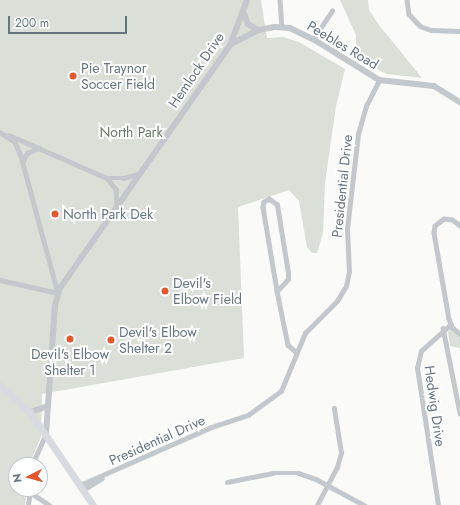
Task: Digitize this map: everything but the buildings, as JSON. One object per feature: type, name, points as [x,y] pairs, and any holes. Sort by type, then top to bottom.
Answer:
[{"type":"main road","points":[[0,385],[30,412],[93,505]]},
{"type":"street","name":"Hemlock Drive","points":[[46,434],[58,293],[117,205],[230,45],[244,13],[247,0]]},
{"type":"street","points":[[280,0],[282,27]]},
{"type":"street","points":[[407,0],[409,14],[420,26],[431,30],[460,31]]},
{"type":"street","points":[[314,39],[332,11]]},
{"type":"street","points":[[244,13],[248,24],[258,30]]},
{"type":"street","name":"Peebles Road","points":[[230,45],[258,30],[282,27],[295,30],[314,39],[379,80],[434,86],[460,102]]},
{"type":"street","name":"Presidential Drive","points":[[81,487],[201,431],[256,410],[281,391],[304,333],[334,304],[346,286],[349,272],[347,229],[359,128],[366,106],[379,80]]},
{"type":"street","points":[[0,132],[107,178],[123,178],[139,174]]},
{"type":"street","points":[[0,280],[58,293],[23,161],[17,146],[6,134]]},
{"type":"street","points":[[23,161],[27,153],[39,148]]},
{"type":"street","points":[[107,178],[116,189],[117,205]]},
{"type":"street","points":[[277,291],[289,276],[277,204],[269,199],[264,202],[263,207],[277,291],[288,345],[296,352]]},
{"type":"street","points":[[460,226],[452,220],[444,219],[437,223],[434,231],[450,324],[460,334]]},
{"type":"street","name":"Hedwig Drive","points":[[438,505],[417,368],[421,351],[450,324]]},
{"type":"street","points":[[444,328],[460,413]]},
{"type":"street","points":[[30,412],[40,411],[48,406]]},
{"type":"street","points":[[317,505],[341,454],[334,409]]},
{"type":"street","points":[[36,457],[46,434]]},
{"type":"street","points":[[227,482],[286,472],[310,476],[364,505]]},
{"type":"street","points":[[38,497],[49,505]]},
{"type":"green space","name":"North Park","points":[[0,0],[261,0],[267,38],[283,37],[299,42],[345,69],[336,106],[325,183],[323,233],[317,253],[312,253],[307,247],[299,201],[289,190],[238,207],[244,358],[42,394],[41,437],[32,457],[8,457],[8,497],[26,497],[25,505],[0,505]]},
{"type":"green space","points":[[340,0],[368,0],[369,10],[379,25],[422,78],[387,74],[356,59],[356,35]]},
{"type":"green space","points":[[451,328],[460,337],[460,348],[450,346],[448,332]]},
{"type":"place","name":"Pie Traynor Soccer Field","points":[[73,76]]},
{"type":"place","name":"North Park Dek","points":[[55,214]]},
{"type":"place","name":"Devil's Elbow Field","points":[[165,291]]},
{"type":"place","name":"Devil's Elbow Shelter 1","points":[[70,339]]},
{"type":"place","name":"Devil's Elbow Shelter 2","points":[[111,340]]}]
